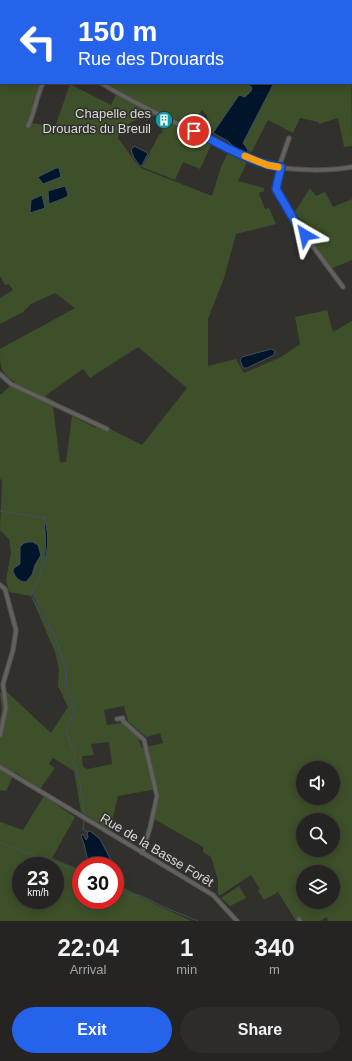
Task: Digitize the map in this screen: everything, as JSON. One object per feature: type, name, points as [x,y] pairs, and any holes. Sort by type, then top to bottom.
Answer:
[{"type":"street","points":[[28,126],[34,113],[38,93],[42,84]]},
{"type":"street","points":[[103,84],[248,158],[267,165],[280,167],[339,169],[352,167]]},
{"type":"street","points":[[289,138],[276,185],[279,195],[297,225],[343,288]]},
{"type":"street","points":[[0,374],[11,384],[107,429]]},
{"type":"street","points":[[0,585],[5,589],[16,630],[13,650],[3,684],[6,708],[0,735]]},
{"type":"street","points":[[117,719],[123,718],[123,721],[144,740],[156,792],[155,809],[142,852]]},
{"type":"street","name":"Rue de la Basse Forêt","points":[[0,767],[213,895],[237,921]]},
{"type":"green space","points":[[0,84],[41,84],[33,102],[30,122],[55,127],[70,84],[111,105],[118,91],[108,84],[249,84],[252,87],[251,91],[245,97],[239,95],[213,133],[209,133],[207,116],[202,110],[195,122],[189,126],[161,112],[159,116],[143,115],[121,128],[118,138],[141,168],[212,196],[221,167],[229,151],[248,160],[238,181],[264,188],[264,191],[259,193],[265,209],[269,208],[276,224],[236,234],[224,278],[208,319],[208,366],[236,359],[244,373],[281,357],[300,344],[295,317],[327,310],[333,332],[352,321],[352,921],[328,921],[327,917],[320,921],[296,921],[278,892],[264,900],[258,891],[260,889],[251,875],[219,896],[218,880],[211,857],[203,852],[203,847],[154,819],[157,803],[157,789],[118,796],[110,830],[81,812],[74,771],[53,758],[49,764],[55,768],[40,789],[15,772],[6,791],[0,790],[0,719],[2,710],[0,693],[7,692],[51,733],[68,707],[58,686],[59,669],[55,652],[31,596],[9,592],[6,580],[11,553],[9,539],[0,530],[2,480],[0,479],[0,395],[15,382],[6,375],[2,368],[0,349],[75,308],[55,293],[31,304],[23,312],[0,324],[0,298],[13,290],[9,284],[5,285],[0,276]],"holes":[[[138,347],[187,388],[142,445],[98,423],[96,428],[72,416],[66,462],[60,462],[53,407],[54,401],[45,396],[83,369],[90,378]],[[124,706],[128,721],[146,737],[160,733],[163,743],[142,748],[138,737],[122,723],[107,725],[104,710]],[[109,742],[112,764],[88,769],[83,767],[82,756],[94,755],[91,744]]]},
{"type":"green space","points":[[273,84],[352,84],[352,146],[344,147],[338,118],[319,124],[318,122],[300,118],[293,133],[268,120],[251,153],[243,143]]},
{"type":"green space","points":[[168,120],[212,143],[200,169],[183,162],[175,180],[142,167],[159,135],[163,132],[162,130]]},
{"type":"green space","points":[[310,188],[316,196],[325,192],[333,207],[352,199],[352,260],[328,270],[291,219],[296,218],[294,213]]},
{"type":"green space","points":[[44,796],[75,817],[53,857],[12,857],[12,909],[64,909],[64,863],[72,866],[72,909],[124,909],[124,888],[192,921],[0,921],[0,822],[23,830]]},
{"type":"green space","points":[[239,886],[246,898],[230,906],[221,898]]},
{"type":"water","points":[[249,84],[273,84],[243,143],[248,150],[247,155],[236,149],[228,141],[213,133],[239,95],[245,97],[252,88]]},
{"type":"water","points":[[134,146],[148,153],[141,167],[134,158],[131,150]]},
{"type":"water","points":[[59,168],[61,177],[43,184],[38,177]]},
{"type":"water","points":[[65,186],[68,194],[67,197],[49,204],[48,191]]},
{"type":"water","points":[[42,195],[45,208],[30,213],[31,200]]},
{"type":"water","points":[[271,349],[275,351],[274,355],[247,368],[243,368],[240,360],[242,357]]},
{"type":"water","points":[[44,518],[48,537],[46,556],[40,575],[32,593],[58,644],[31,594],[40,574],[45,557]]},
{"type":"water","points":[[33,542],[38,545],[41,555],[35,565],[32,575],[26,582],[18,579],[13,571],[14,568],[20,564],[20,547],[24,543]]},
{"type":"water","points":[[61,653],[66,666],[67,687],[75,710],[66,732],[74,710],[66,686],[66,669]]},
{"type":"water","points":[[90,831],[100,839],[109,857],[87,857],[81,836],[83,834],[86,840],[88,837],[87,832]]},
{"type":"waterway","points":[[0,511],[45,518]]},
{"type":"waterway","points":[[73,748],[76,754],[73,762],[78,773],[85,816]]},
{"type":"waterway","points":[[84,821],[83,829],[87,832]]},
{"type":"waterway","points":[[0,843],[72,869]]},
{"type":"waterway","points":[[124,892],[127,895],[140,895],[166,908],[198,921]]},
{"type":"slow traffic","points":[[245,156],[267,165],[278,167]]},
{"type":"place","name":"Chapelle des Drouards du Breuil","points":[[164,120]]},
{"type":"route","points":[[194,131],[248,158],[274,167],[281,167],[276,189],[297,225],[305,235]]}]
